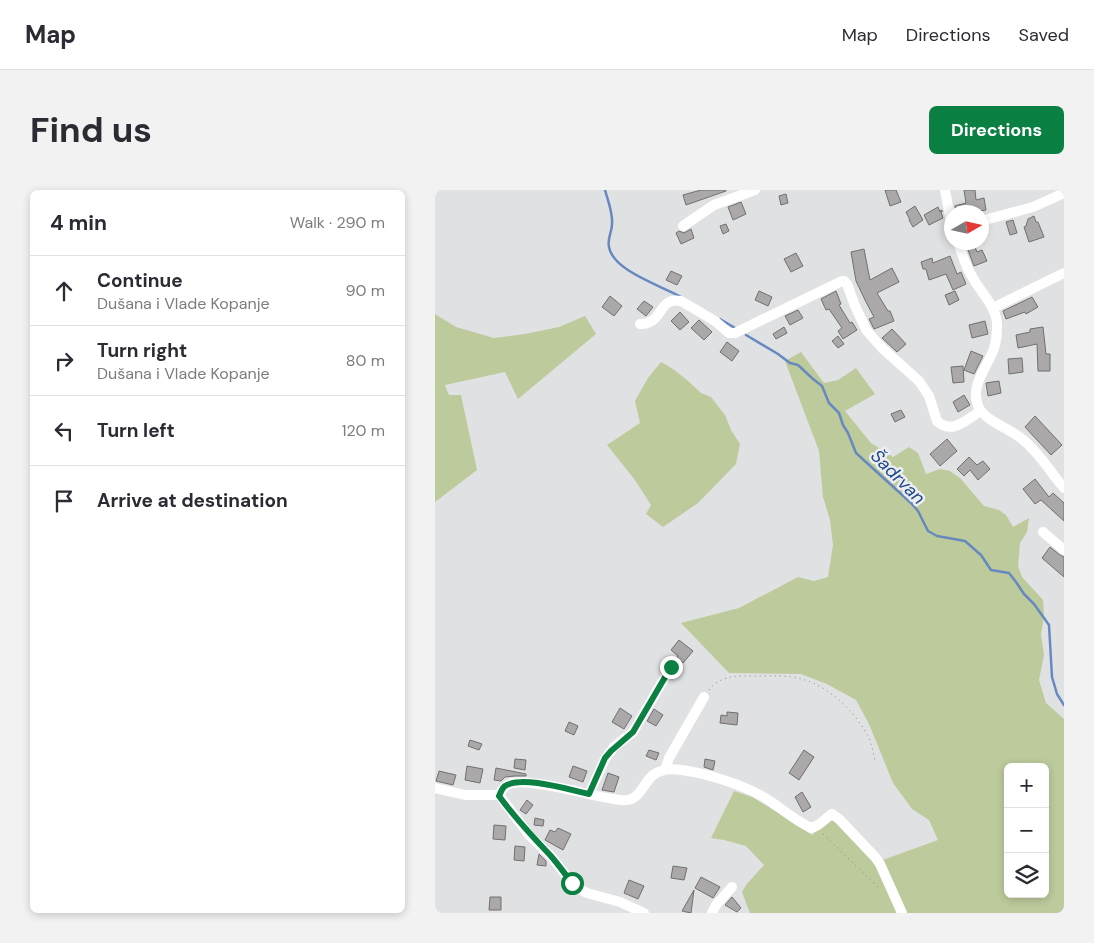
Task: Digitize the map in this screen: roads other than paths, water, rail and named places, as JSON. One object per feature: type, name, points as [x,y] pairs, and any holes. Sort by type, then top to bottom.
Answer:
[{"type":"street","points":[[683,226],[714,205],[755,190]]},
{"type":"street","points":[[945,190],[948,205]]},
{"type":"street","points":[[989,219],[1033,207],[1064,193]]},
{"type":"street","points":[[961,250],[973,279],[993,308],[997,324],[995,346],[980,377],[976,392],[979,408],[986,416],[1022,439],[1049,468],[1064,488]]},
{"type":"street","points":[[993,308],[1064,273]]},
{"type":"street","points":[[640,324],[651,322],[666,303],[675,300],[681,301],[715,321],[729,333],[735,333],[844,281],[867,331],[882,348],[919,381],[929,396],[935,416],[940,424],[948,428],[954,427],[982,412]]},
{"type":"street","points":[[1043,532],[1064,550]]},
{"type":"street","points":[[589,794],[605,758],[633,732],[671,667]]},
{"type":"street","points":[[665,770],[669,758],[704,697]]},
{"type":"street","points":[[499,796],[503,788],[512,783],[520,782],[632,800],[641,792],[650,778],[661,771],[681,770],[700,774],[741,786],[769,800],[811,828],[832,814],[839,819],[880,864],[902,913]]},
{"type":"street","points":[[435,788],[465,795],[499,796]]},
{"type":"street","points":[[499,796],[524,829],[551,856],[579,889],[620,902],[644,913]]},
{"type":"street","points":[[712,913],[716,905],[732,887]]},
{"type":"waterway","points":[[605,190],[612,216],[609,238],[612,256],[639,277],[681,297]]},
{"type":"waterway","points":[[720,319],[735,328]]},
{"type":"waterway","name":"Šadrvan","points":[[746,335],[790,363],[798,365],[822,386],[829,403],[839,413],[856,453],[911,503],[918,511],[928,531],[937,536],[965,541],[981,555],[991,570],[1009,573],[1049,625],[1052,677],[1057,694],[1064,705]]}]
